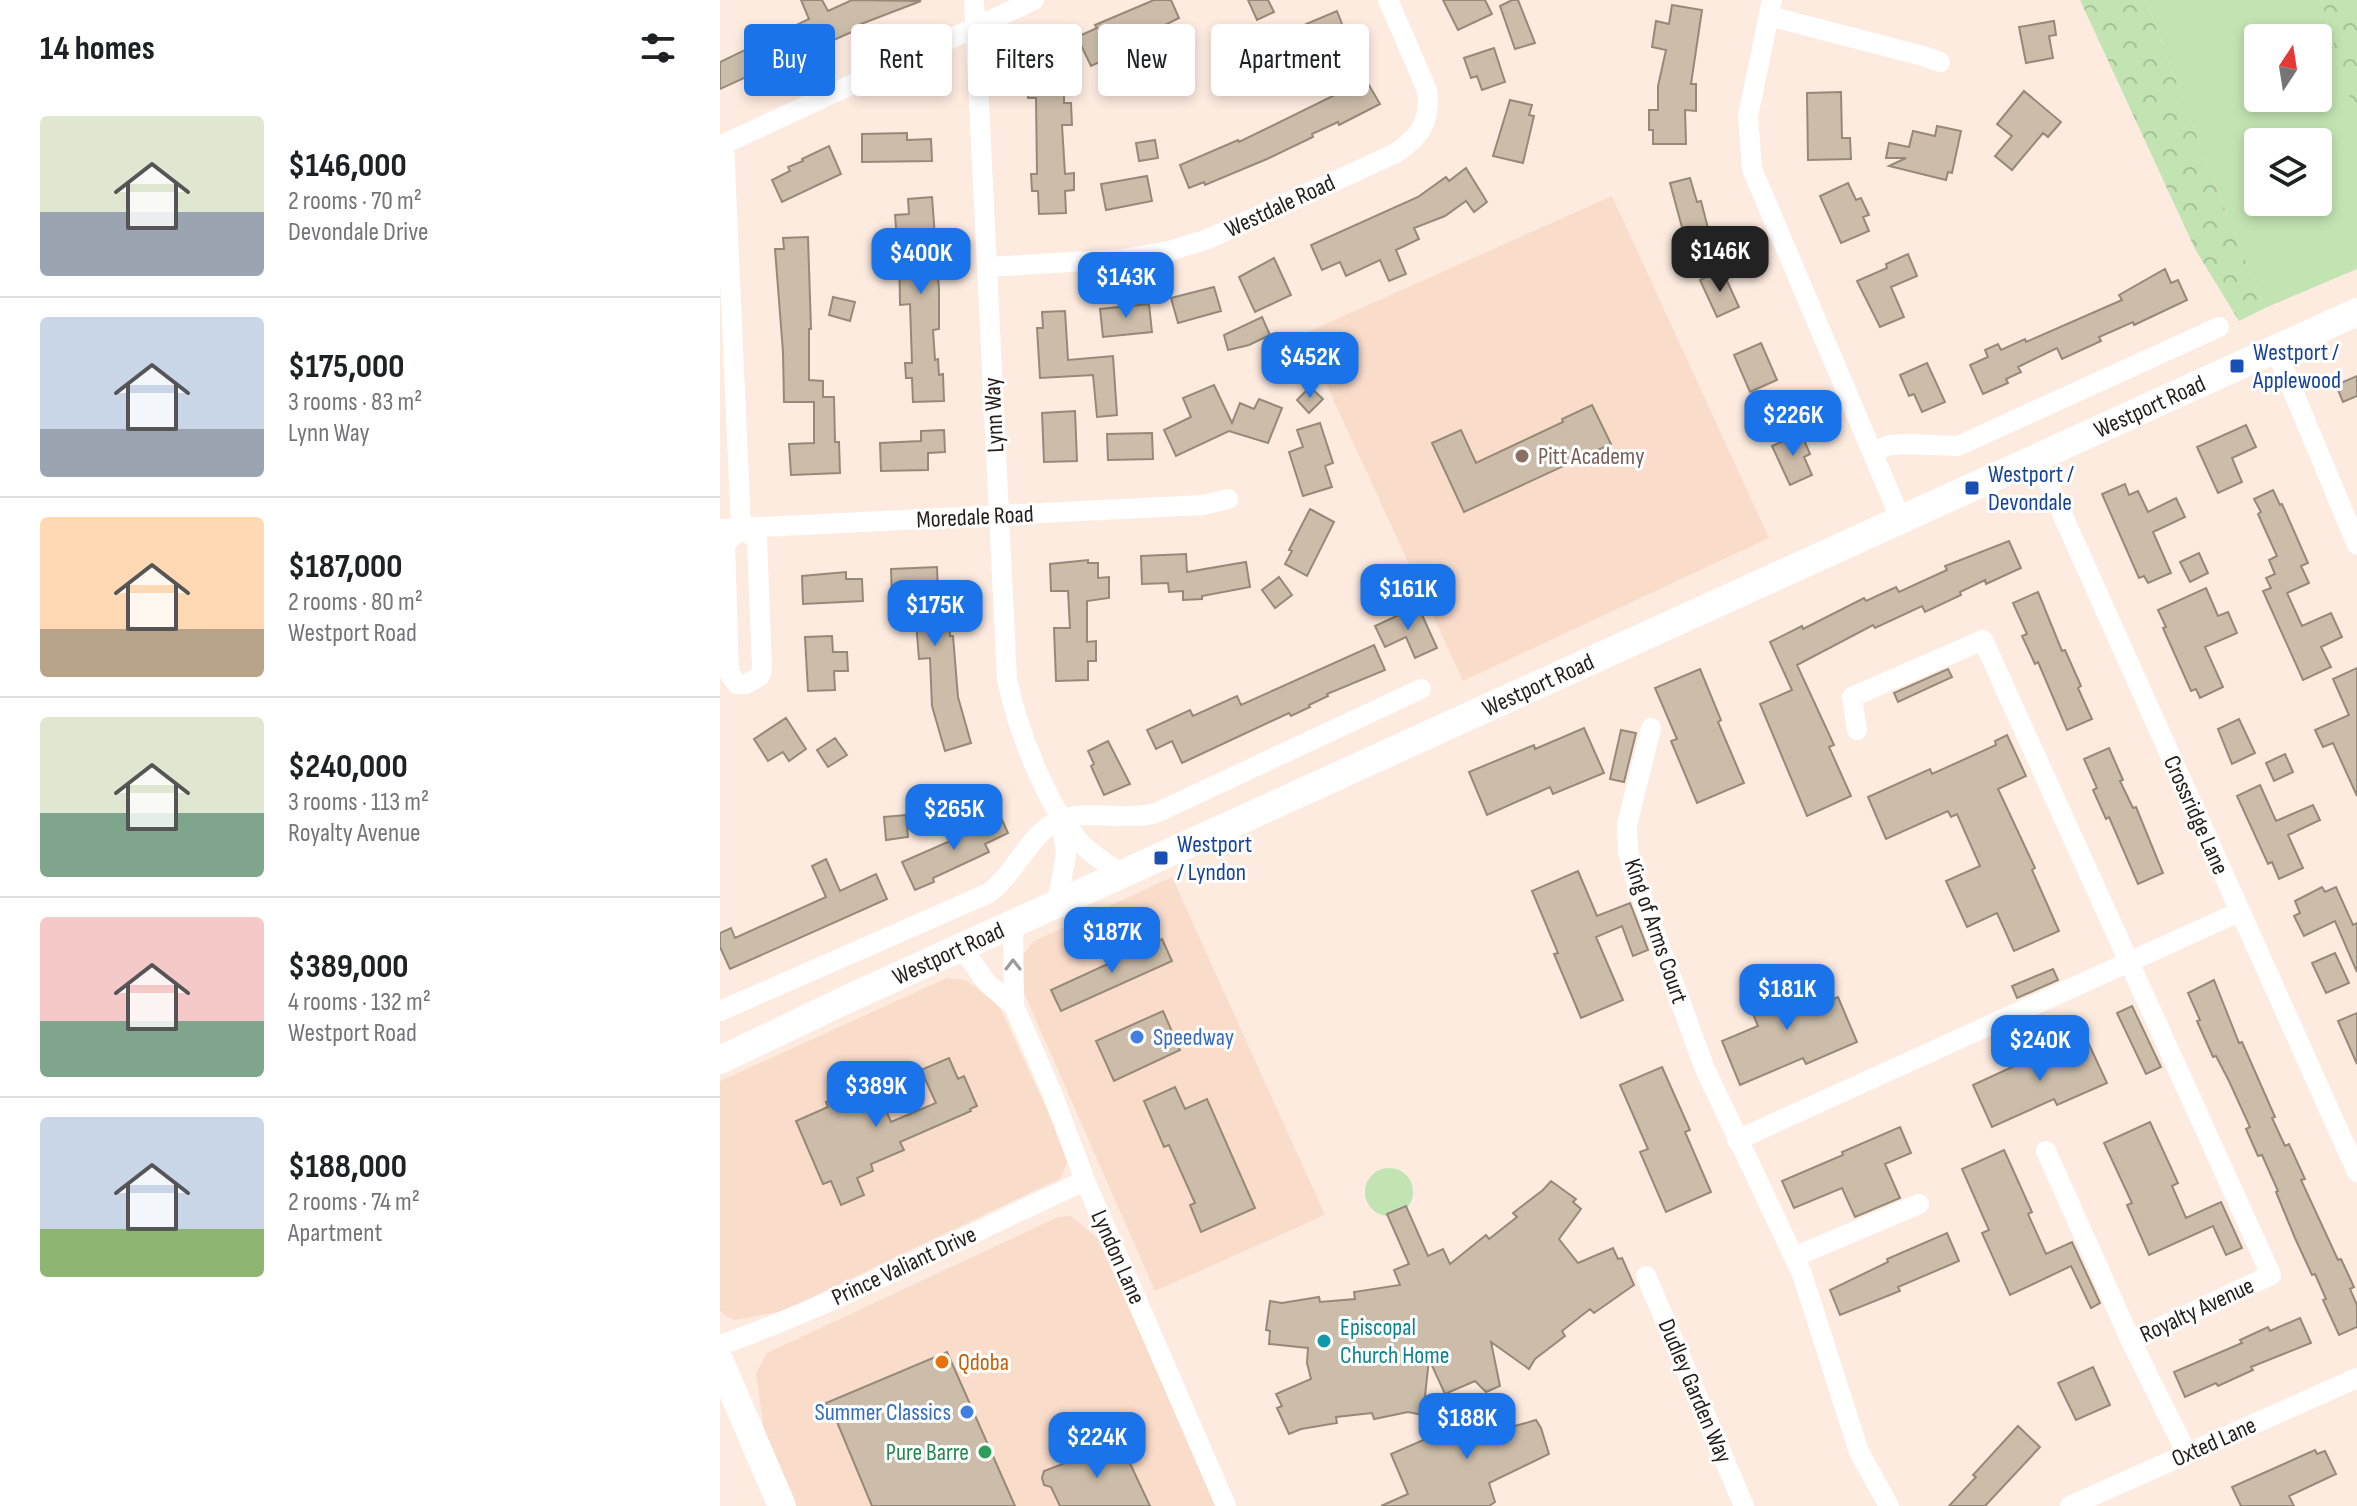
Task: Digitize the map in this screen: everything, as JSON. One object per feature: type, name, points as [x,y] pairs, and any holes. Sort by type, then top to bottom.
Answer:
[{"type":"main road","name":"Westport Road","points":[[720,1060],[2357,312]]},
{"type":"main road","points":[[720,1362],[782,1506]]},
{"type":"street","name":"Lynn Way","points":[[974,0],[975,24]]},
{"type":"street","points":[[983,24],[1034,0]]},
{"type":"street","name":"Westdale Road","points":[[987,267],[1123,259],[1169,251],[1208,239],[1410,144],[1426,121],[1429,104],[1427,90],[1388,0]]},
{"type":"street","points":[[1901,520],[1752,169],[1748,116],[1770,8],[1940,62]]},
{"type":"street","points":[[730,528],[757,540],[762,668],[760,676],[746,684],[737,684],[729,673],[725,544],[730,528],[724,144],[968,31]]},
{"type":"street","name":"Lynn Way","points":[[978,96],[1007,679],[1018,724],[1061,819],[1081,843],[1123,875]]},
{"type":"street","points":[[1872,452],[1890,445],[1958,446],[2219,327]]},
{"type":"street","points":[[2275,348],[2357,545]]},
{"type":"street","name":"Crossridge Lane","points":[[2037,458],[2357,1172]]},
{"type":"street","name":"Moredale Road","points":[[730,528],[999,517],[1203,505],[1228,499]]},
{"type":"street","name":"Royalty Avenue","points":[[1857,730],[1852,697],[1983,640],[2271,1275],[2131,1341],[2046,1151]]},
{"type":"street","points":[[720,1011],[989,893],[1009,876],[1035,838],[1061,819],[1156,813],[1421,689]]},
{"type":"street","name":"King of Arms Court","points":[[1651,728],[1627,825],[1628,852],[1636,881],[1705,1069],[1802,1274],[1859,1452],[1889,1506]]},
{"type":"street","name":"Lynn Way","points":[[1057,905],[1066,854],[1061,819]]},
{"type":"street","points":[[1737,1140],[2239,912]]},
{"type":"street","name":"Lyndon Lane","points":[[1013,925],[1014,1006],[1052,1093],[1085,1181],[1226,1506]]},
{"type":"street","name":"Lyndon Lane","points":[[962,948],[987,983],[1014,1006]]},
{"type":"street","name":"Prince Valiant Drive","points":[[720,1345],[883,1277],[1085,1181]]},
{"type":"street","points":[[1794,1257],[1919,1204]]},
{"type":"street","name":"Dudley Garden Way","points":[[1646,1276],[1744,1506]]},
{"type":"street","points":[[2131,1341],[2187,1454]]},
{"type":"street","name":"Oxted Lane","points":[[2070,1506],[2357,1378]]},
{"type":"shaded area","points":[[1612,196],[1769,538],[1463,681],[1303,334]]},
{"type":"shaded area","points":[[1172,877],[1325,1215],[1155,1291],[1021,986],[1022,956],[1034,941]]},
{"type":"shaded area","points":[[947,978],[964,980],[989,994],[1002,1012],[1060,1138],[1067,1163],[1061,1178],[783,1311],[735,1320],[726,1316],[720,1310],[720,1081]]},
{"type":"shaded area","points":[[1071,1216],[1098,1239],[1217,1506],[795,1506],[765,1437],[756,1373],[767,1353],[1058,1217]]},
{"type":"green space","points":[[2080,0],[2146,0],[2265,308],[2239,321],[2195,249]]},
{"type":"green space","points":[[2146,0],[2321,0],[2328,24],[2244,24],[2244,112],[2332,112],[2332,36],[2357,117],[2357,269],[2265,308]]},
{"type":"green space","points":[[2321,0],[2357,0],[2357,121],[2332,37],[2332,24],[2328,24]]},
{"type":"green space","points":[[1389,1168],[1406,1175],[1413,1192],[1406,1209],[1389,1216],[1372,1209],[1365,1192],[1372,1175]]},
{"type":"building","points":[[801,0],[822,0],[828,11],[852,0],[921,1],[861,24],[851,24],[851,32],[835,39],[835,24],[799,24],[809,19]]},
{"type":"building","points":[[1154,0],[1171,0],[1179,18],[1167,24],[1098,24],[1098,63],[1091,66],[1082,47],[1082,35],[1097,28],[1095,25]]},
{"type":"building","points":[[1248,0],[1268,0],[1274,12],[1257,20]]},
{"type":"building","points":[[1443,0],[1485,0],[1492,14],[1458,30]]},
{"type":"building","points":[[1518,0],[1535,43],[1515,49],[1500,6]]},
{"type":"building","points":[[1672,5],[1702,10],[1691,84],[1696,84],[1696,111],[1685,110],[1686,144],[1653,144],[1649,110],[1658,110],[1658,86],[1666,50],[1652,47],[1656,21],[1669,24]]},
{"type":"building","points":[[1337,11],[1342,24],[1306,24]]},
{"type":"building","points":[[2054,21],[2056,35],[2049,36],[2053,58],[2026,63],[2019,27]]},
{"type":"building","points":[[1494,48],[1505,82],[1482,90],[1477,76],[1471,78],[1464,58]]},
{"type":"building","points":[[744,50],[744,78],[720,89],[720,62]]},
{"type":"building","points":[[1369,85],[1380,104],[1339,125],[1338,122],[1312,134],[1313,137],[1267,159],[1205,185],[1204,182],[1189,188],[1180,165],[1239,142],[1333,96],[1369,96]]},
{"type":"building","points":[[2024,91],[2061,122],[2048,137],[2043,133],[2012,170],[1995,156],[2012,136],[1997,124]]},
{"type":"building","points":[[1841,92],[1842,138],[1850,138],[1851,159],[1808,160],[1807,93]]},
{"type":"building","points":[[1064,96],[1064,103],[1071,103],[1072,125],[1062,125],[1065,174],[1074,173],[1074,190],[1065,191],[1066,213],[1039,214],[1038,191],[1032,191],[1031,174],[1037,174],[1036,98],[1028,98]]},
{"type":"building","points":[[1510,100],[1532,105],[1529,115],[1534,116],[1523,163],[1493,156]]},
{"type":"building","points":[[1937,126],[1961,131],[1952,173],[1948,172],[1946,180],[1889,166],[1906,158],[1886,158],[1889,143],[1909,147],[1913,131],[1935,136]]},
{"type":"building","points":[[907,133],[907,140],[931,139],[932,161],[862,162],[862,134]]},
{"type":"building","points":[[1155,140],[1158,158],[1139,161],[1136,143]]},
{"type":"building","points":[[829,146],[841,174],[782,202],[772,180],[790,171],[788,167]]},
{"type":"building","points":[[1466,168],[1487,202],[1474,212],[1466,201],[1445,216],[1414,228],[1419,239],[1396,250],[1406,274],[1389,281],[1380,260],[1346,276],[1340,262],[1322,270],[1311,245],[1418,197],[1446,177],[1449,181]]},
{"type":"building","points":[[1147,176],[1152,201],[1106,210],[1101,184]]},
{"type":"building","points":[[1690,178],[1697,202],[1701,201],[1710,236],[1686,242],[1670,183]]},
{"type":"building","points":[[1848,183],[1856,200],[1861,198],[1869,215],[1863,217],[1869,231],[1841,243],[1820,196]]},
{"type":"building","points":[[932,197],[939,289],[939,329],[933,330],[935,360],[938,359],[939,375],[943,374],[944,401],[913,402],[912,378],[906,378],[905,363],[912,363],[910,304],[900,305],[899,240],[895,215],[909,214],[908,199]]},
{"type":"building","points":[[808,237],[809,380],[823,381],[823,397],[834,397],[835,442],[839,442],[840,473],[791,475],[789,444],[814,443],[814,402],[784,402],[775,249],[784,249],[783,238]]},
{"type":"building","points":[[1908,254],[1917,276],[1891,287],[1904,317],[1880,327],[1857,281],[1887,268],[1886,264]]},
{"type":"building","points":[[1274,258],[1291,295],[1255,312],[1239,277]]},
{"type":"building","points":[[2165,269],[2171,283],[2178,280],[2187,300],[2134,325],[2133,322],[2099,337],[2101,341],[2062,359],[2057,348],[2018,367],[2021,372],[2006,379],[2008,383],[1983,394],[1970,365],[1988,357],[1985,350],[1998,344],[2001,350],[2025,339],[2026,342],[2122,300],[2119,295]]},
{"type":"building","points":[[1722,270],[1739,307],[1717,317],[1700,280]]},
{"type":"building","points":[[1214,287],[1221,311],[1178,323],[1171,298]]},
{"type":"building","points":[[833,297],[855,302],[850,321],[829,315]]},
{"type":"building","points":[[1149,304],[1152,332],[1103,337],[1100,309]]},
{"type":"building","points":[[1065,311],[1068,360],[1113,356],[1117,415],[1097,417],[1093,375],[1040,378],[1037,328],[1043,328],[1042,312]]},
{"type":"building","points":[[1262,317],[1270,335],[1228,350],[1224,335]]},
{"type":"building","points":[[1761,343],[1777,380],[1750,392],[1734,355]]},
{"type":"building","points":[[1927,363],[1945,402],[1922,412],[1914,394],[1909,396],[1900,375]]},
{"type":"building","points":[[2357,376],[2357,396],[2343,402],[2336,385]]},
{"type":"building","points":[[1214,385],[1232,423],[1240,403],[1254,409],[1259,399],[1282,408],[1268,443],[1229,431],[1176,456],[1164,430],[1191,417],[1183,398]]},
{"type":"building","points":[[1310,387],[1323,399],[1309,413],[1297,400]]},
{"type":"building","points":[[1592,405],[1611,444],[1464,512],[1432,443],[1461,430],[1476,463]]},
{"type":"building","points":[[1075,411],[1077,461],[1044,462],[1042,413]]},
{"type":"building","points":[[1320,423],[1333,463],[1325,466],[1332,487],[1303,496],[1289,452],[1303,447],[1297,430]]},
{"type":"building","points":[[2246,425],[2256,447],[2232,458],[2242,482],[2218,493],[2197,447]]},
{"type":"building","points":[[944,430],[945,452],[928,453],[928,470],[881,471],[880,443],[921,441],[921,431]]},
{"type":"building","points":[[1152,433],[1153,459],[1108,460],[1107,434]]},
{"type":"building","points":[[1801,433],[1810,454],[1804,457],[1812,475],[1790,485],[1772,446]]},
{"type":"building","points":[[2125,484],[2129,495],[2138,491],[2148,512],[2176,498],[2185,517],[2153,532],[2171,573],[2148,583],[2144,576],[2139,578],[2102,494]]},
{"type":"building","points":[[2273,490],[2308,563],[2301,566],[2309,583],[2287,593],[2302,626],[2331,613],[2342,637],[2321,647],[2331,667],[2303,680],[2263,591],[2271,588],[2266,578],[2275,574],[2269,560],[2277,556],[2254,499]]},
{"type":"building","points":[[1310,509],[1334,522],[1307,576],[1285,564]]},
{"type":"building","points":[[2009,541],[2021,568],[1986,584],[1985,580],[1925,612],[1922,606],[1875,628],[1873,625],[1797,665],[1834,745],[1829,747],[1851,796],[1807,816],[1760,704],[1792,690],[1770,642],[1864,598],[1866,601],[1896,587],[1899,592],[1947,570],[1945,566]]},
{"type":"building","points":[[2199,553],[2208,573],[2190,582],[2180,562]]},
{"type":"building","points":[[1186,554],[1187,572],[1246,562],[1250,587],[1202,596],[1202,599],[1183,600],[1183,591],[1169,592],[1168,583],[1142,584],[1141,556]]},
{"type":"building","points":[[1088,560],[1088,563],[1098,563],[1098,578],[1109,577],[1109,598],[1087,601],[1087,642],[1096,641],[1096,661],[1088,661],[1088,680],[1056,681],[1054,628],[1070,628],[1068,591],[1051,591],[1050,564]]},
{"type":"building","points":[[937,567],[938,592],[949,592],[950,636],[953,636],[958,697],[971,743],[945,751],[932,706],[930,658],[919,659],[914,598],[892,598],[891,569]]},
{"type":"building","points":[[846,572],[846,579],[862,579],[863,601],[803,604],[802,576]]},
{"type":"building","points":[[1279,577],[1292,595],[1275,608],[1262,590]]},
{"type":"building","points":[[2206,588],[2218,616],[2228,612],[2237,633],[2205,647],[2223,687],[2200,698],[2196,689],[2191,691],[2158,610]]},
{"type":"building","points":[[2038,592],[2062,651],[2065,650],[2081,686],[2078,688],[2092,719],[2067,730],[2038,662],[2035,664],[2022,636],[2027,634],[2013,603]]},
{"type":"building","points":[[1418,606],[1437,648],[1415,658],[1406,637],[1385,647],[1375,626]]},
{"type":"building","points":[[832,636],[833,652],[847,652],[848,671],[834,671],[835,690],[808,691],[805,637]]},
{"type":"building","points":[[1374,645],[1385,670],[1327,694],[1291,716],[1289,713],[1182,763],[1172,741],[1156,749],[1147,730],[1190,710],[1193,716],[1237,696],[1241,705]]},
{"type":"building","points":[[2357,668],[2357,796],[2333,743],[2323,747],[2315,730],[2349,715],[2333,679]]},
{"type":"building","points":[[1700,669],[1744,783],[1697,803],[1671,741],[1677,739],[1655,688]]},
{"type":"building","points":[[1948,669],[1952,677],[1898,702],[1894,693]]},
{"type":"building","points":[[786,718],[806,749],[789,761],[783,752],[768,761],[754,739]]},
{"type":"building","points":[[2239,719],[2255,753],[2232,764],[2218,729]]},
{"type":"building","points":[[1584,728],[1604,773],[1553,794],[1550,787],[1487,815],[1469,772]]},
{"type":"building","points":[[1621,730],[1636,733],[1624,782],[1610,779]]},
{"type":"building","points":[[2007,735],[2026,776],[1998,789],[2035,868],[2032,870],[2059,931],[2014,951],[1997,913],[1967,927],[1946,881],[1980,866],[1957,814],[1951,817],[1948,811],[1886,839],[1868,797],[1930,769],[1932,774],[1996,745],[1995,741]]},
{"type":"building","points":[[835,738],[847,755],[828,767],[817,750]]},
{"type":"building","points":[[1108,741],[1130,784],[1104,795],[1088,751]]},
{"type":"building","points":[[2109,748],[2123,780],[2120,781],[2133,808],[2136,807],[2163,873],[2138,884],[2109,817],[2106,819],[2093,790],[2097,788],[2084,759]]},
{"type":"building","points":[[2285,754],[2293,772],[2274,781],[2266,763]]},
{"type":"building","points":[[2260,785],[2276,821],[2313,805],[2320,820],[2288,835],[2303,868],[2279,879],[2272,862],[2268,864],[2237,796]]},
{"type":"building","points":[[998,811],[1008,833],[985,844],[989,852],[933,878],[934,882],[915,890],[902,862],[980,828],[977,820]]},
{"type":"building","points":[[906,815],[908,837],[886,840],[884,817]]},
{"type":"building","points":[[826,859],[840,891],[876,874],[887,899],[730,969],[720,947],[720,933],[731,928],[735,938],[826,897],[812,866]]},
{"type":"building","points":[[1578,871],[1597,916],[1630,903],[1648,950],[1633,956],[1622,926],[1596,937],[1623,1000],[1581,1018],[1532,891]]},
{"type":"building","points":[[2322,887],[2325,892],[2336,887],[2353,925],[2357,923],[2357,972],[2335,921],[2304,936],[2294,916],[2300,913],[2295,901]]},
{"type":"building","points":[[1162,939],[1172,961],[1061,1011],[1051,990]]},
{"type":"building","points":[[2335,953],[2349,983],[2326,993],[2312,963]]},
{"type":"building","points":[[2053,969],[2058,980],[2017,998],[2012,986]]},
{"type":"building","points":[[1792,977],[1806,1010],[1838,997],[1857,1042],[1806,1064],[1803,1058],[1740,1085],[1722,1041],[1758,1026],[1746,997]]},
{"type":"building","points":[[2214,980],[2239,1043],[2242,1042],[2275,1117],[2272,1118],[2285,1146],[2289,1144],[2305,1179],[2301,1180],[2354,1287],[2350,1289],[2357,1305],[2357,1327],[2339,1335],[2262,1155],[2258,1156],[2246,1129],[2250,1127],[2197,1021],[2200,1020],[2188,993]]},
{"type":"building","points":[[2132,1006],[2161,1067],[2146,1074],[2117,1013]]},
{"type":"building","points":[[1163,1011],[1180,1050],[1114,1081],[1096,1041]]},
{"type":"building","points":[[2357,1013],[2357,1064],[2338,1021]]},
{"type":"building","points":[[2086,1038],[2107,1083],[2057,1105],[2054,1099],[1992,1127],[1973,1085],[2036,1056],[2037,1060]]},
{"type":"building","points":[[949,1058],[958,1079],[964,1076],[977,1106],[900,1142],[904,1150],[871,1164],[873,1171],[857,1178],[864,1195],[841,1205],[831,1181],[823,1184],[796,1121],[828,1107],[826,1102],[841,1095],[843,1101],[876,1087],[891,1122],[936,1103],[921,1070]]},
{"type":"building","points":[[1662,1067],[1690,1130],[1685,1132],[1711,1192],[1666,1212],[1640,1152],[1648,1149],[1620,1085]]},
{"type":"building","points":[[1175,1087],[1185,1109],[1207,1099],[1255,1208],[1201,1232],[1190,1205],[1195,1203],[1169,1145],[1164,1147],[1144,1101]]},
{"type":"building","points":[[2150,1122],[2178,1183],[2172,1186],[2186,1218],[2221,1202],[2242,1248],[2226,1255],[2213,1226],[2149,1255],[2127,1205],[2132,1203],[2104,1143]]},
{"type":"building","points":[[1900,1127],[1911,1153],[1885,1164],[1900,1198],[1855,1217],[1842,1188],[1794,1208],[1782,1181]]},
{"type":"building","points":[[2004,1150],[2032,1212],[2028,1214],[2046,1254],[2072,1242],[2100,1303],[2091,1308],[2071,1266],[2010,1295],[1982,1233],[1989,1230],[1962,1169]]},
{"type":"building","name":"Episcopal Church Home","points":[[1551,1181],[1576,1199],[1573,1202],[1581,1209],[1559,1239],[1578,1263],[1613,1248],[1618,1259],[1622,1258],[1634,1285],[1594,1313],[1590,1309],[1562,1331],[1565,1336],[1535,1359],[1529,1369],[1491,1342],[1500,1386],[1486,1392],[1475,1381],[1445,1394],[1429,1359],[1423,1415],[1408,1412],[1374,1419],[1372,1413],[1336,1417],[1337,1423],[1289,1434],[1277,1408],[1282,1406],[1276,1394],[1311,1379],[1307,1363],[1308,1348],[1269,1344],[1270,1331],[1266,1330],[1270,1301],[1282,1303],[1319,1297],[1320,1302],[1355,1299],[1354,1292],[1400,1285],[1394,1270],[1409,1264],[1387,1214],[1406,1206],[1428,1256],[1443,1249],[1450,1264],[1486,1235],[1489,1239],[1517,1217],[1513,1213]]},
{"type":"building","points":[[1947,1233],[1959,1261],[1898,1287],[1900,1291],[1840,1315],[1830,1290],[1888,1262],[1887,1259]]},
{"type":"building","points":[[2300,1318],[2311,1343],[2251,1367],[2253,1370],[2218,1386],[2216,1383],[2185,1397],[2174,1372],[2242,1343],[2240,1340],[2268,1327],[2270,1331]]},
{"type":"building","points":[[947,1352],[1015,1506],[872,1506],[835,1417],[826,1403]]},
{"type":"building","points":[[2093,1367],[2110,1405],[2076,1420],[2058,1383]]},
{"type":"building","points":[[1504,1405],[1515,1426],[1536,1420],[1549,1454],[1489,1483],[1495,1502],[1489,1506],[1381,1506],[1408,1494],[1391,1454]]},
{"type":"building","points":[[2018,1426],[2040,1447],[1985,1506],[1949,1506],[1976,1477],[1973,1475]]},
{"type":"building","points":[[1119,1440],[1150,1506],[1060,1506],[1051,1487],[1044,1485],[1044,1471]]},
{"type":"building","points":[[2315,1450],[2317,1454],[2325,1451],[2336,1474],[2289,1496],[2294,1506],[2241,1506],[2232,1487]]},
{"type":"place","name":"Westport / Applewood","points":[[2237,366]]},
{"type":"place","name":"Pitt Academy","points":[[1522,456]]},
{"type":"place","name":"Westport / Devondale","points":[[1972,488]]},
{"type":"place","name":"Westport / Lyndon","points":[[1161,858]]},
{"type":"place","name":"Speedway","points":[[1137,1037]]},
{"type":"place","name":"Episcopal Church Home","points":[[1324,1341]]},
{"type":"place","name":"Qdoba","points":[[942,1362]]},
{"type":"place","name":"Summer Classics","points":[[967,1412]]},
{"type":"place","name":"Pure Barre","points":[[985,1452]]}]
